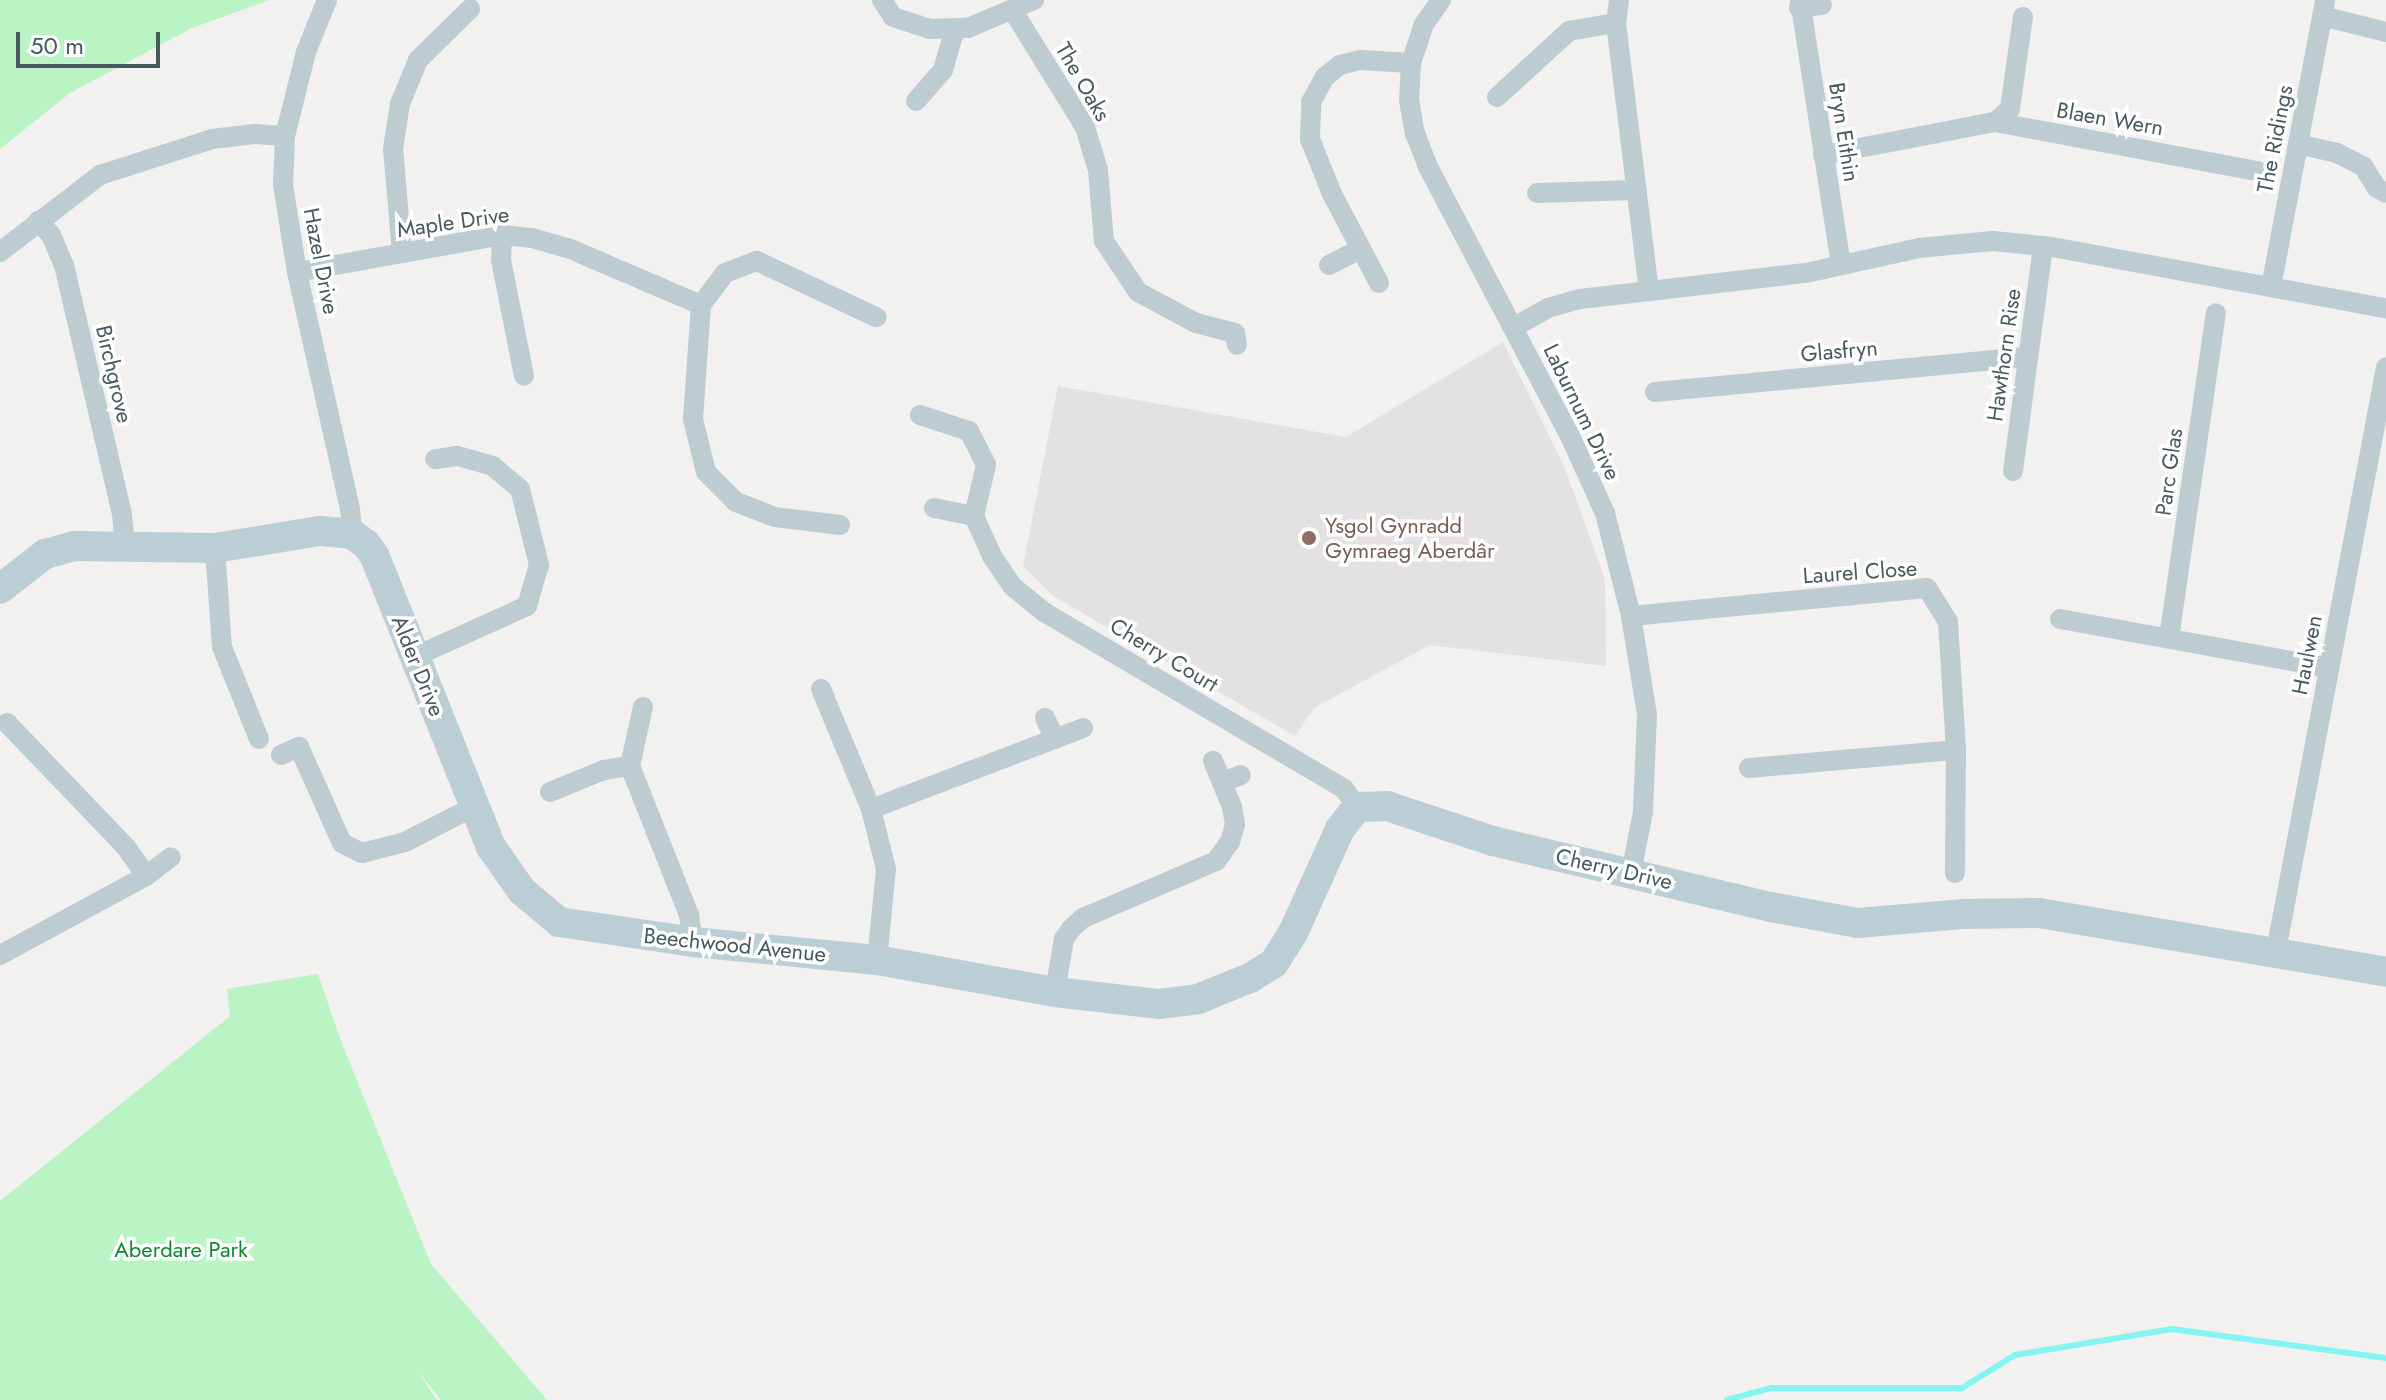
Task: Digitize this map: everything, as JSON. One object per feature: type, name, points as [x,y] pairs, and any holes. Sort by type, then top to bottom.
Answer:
[{"type":"street","name":"Hazel Drive","points":[[327,0],[306,52],[285,136],[283,185],[297,272],[350,509],[352,534]]},
{"type":"street","points":[[882,0],[893,17],[930,29],[968,28],[1034,0]]},
{"type":"street","name":"Laburnum Drive","points":[[1441,0],[1424,24],[1411,63],[1409,100],[1415,133],[1427,165],[1514,327],[1605,513],[1631,616],[1647,715],[1643,812],[1631,873]]},
{"type":"street","points":[[1619,0],[1616,23],[1649,291]]},
{"type":"street","name":"Bryn Eithin","points":[[1822,5],[1799,4],[1841,265]]},
{"type":"street","points":[[2324,8],[2386,32]]},
{"type":"street","name":"The Ridings","points":[[2271,287],[2324,8]]},
{"type":"street","points":[[402,253],[393,149],[400,104],[418,60],[470,9]]},
{"type":"street","name":"The Oaks","points":[[1013,11],[1085,127],[1098,170],[1104,241],[1138,292],[1196,323],[1235,333],[1237,345]]},
{"type":"street","points":[[1995,122],[2010,109],[2023,17]]},
{"type":"street","points":[[1497,97],[1569,31],[1616,23]]},
{"type":"street","points":[[916,101],[943,70],[955,29]]},
{"type":"street","points":[[1379,283],[1332,194],[1310,139],[1311,102],[1316,89],[1340,65],[1360,60],[1411,63]]},
{"type":"street","name":"Blaen Wern","points":[[1823,155],[1995,122],[2258,171]]},
{"type":"street","points":[[0,252],[100,175],[212,139],[255,134],[285,136]]},
{"type":"street","points":[[2217,163],[2219,141]]},
{"type":"street","points":[[2298,144],[2337,153],[2363,166],[2377,188],[2386,193]]},
{"type":"street","points":[[1537,193],[1637,190]]},
{"type":"street","name":"Birchgrove","points":[[38,221],[51,235],[64,265],[122,514],[125,546]]},
{"type":"street","points":[[502,235],[501,260],[524,376]]},
{"type":"street","name":"Maple Drive","points":[[297,272],[502,235],[532,238],[568,248],[701,305]]},
{"type":"street","points":[[1514,327],[1548,308],[1580,299],[1806,273],[1919,248],[1993,241],[2043,246],[2386,308]]},
{"type":"street","name":"Hawthorn Rise","points":[[2013,471],[2043,246]]},
{"type":"street","points":[[1329,265],[1361,249]]},
{"type":"street","points":[[840,525],[775,517],[736,502],[706,472],[693,419],[701,305],[725,273],[757,261],[876,317]]},
{"type":"street","name":"Parc Glas","points":[[2169,638],[2216,313]]},
{"type":"street","name":"Glasfryn","points":[[1655,392],[2028,357]]},
{"type":"street","name":"Haulwen","points":[[2276,951],[2386,367]]},
{"type":"street","points":[[920,415],[969,431],[986,465],[974,516],[934,508]]},
{"type":"street","points":[[414,657],[527,606],[539,565],[520,489],[493,466],[457,456],[435,459]]},
{"type":"street","name":"Cherry Court","points":[[974,516],[992,556],[1012,586],[1044,612],[1344,789],[1357,807]]},
{"type":"street","points":[[0,589],[45,554],[74,546],[215,548],[320,531],[352,534]]},
{"type":"street","name":"Alder Drive","points":[[352,534],[366,544],[375,557],[475,806]]},
{"type":"street","points":[[215,548],[222,647],[259,739]]},
{"type":"street","name":"Laurel Close","points":[[1631,616],[1927,588],[1948,622],[1956,750],[1955,873]]},
{"type":"street","points":[[2060,619],[2329,668]]},
{"type":"street","points":[[821,689],[871,809],[886,869],[877,960]]},
{"type":"street","points":[[643,707],[630,766],[689,915],[693,942]]},
{"type":"street","points":[[1045,718],[1055,739]]},
{"type":"street","points":[[7,723],[126,847],[146,876]]},
{"type":"street","points":[[871,809],[1083,728]]},
{"type":"street","points":[[281,755],[299,747],[342,843],[362,853],[405,842],[475,806]]},
{"type":"street","points":[[1749,768],[1956,750]]},
{"type":"street","points":[[1213,761],[1232,778],[1235,825],[1230,842],[1216,861],[1083,918],[1064,939],[1055,992],[1159,1004],[1198,999],[1250,978],[1274,963],[1293,933],[1340,829],[1357,807]]},
{"type":"street","points":[[550,792],[604,770],[630,766]]},
{"type":"street","name":"Beechwood Avenue","points":[[475,806],[498,858],[522,891],[559,922],[693,942],[877,960],[1055,992]]},
{"type":"street","name":"Cherry Drive","points":[[1357,807],[1387,806],[1493,841],[1771,907],[1858,923],[1962,914],[2039,913],[2386,972]]},
{"type":"street","points":[[1,953],[146,876],[171,857]]},
{"type":"shaded area","name":"Ysgol Gynradd Gymraeg Aberdâr","points":[[1503,342],[1564,466],[1605,579],[1606,666],[1430,645],[1314,708],[1295,736],[1053,596],[1023,566],[1058,386],[1346,437]]},
{"type":"green space","points":[[0,0],[270,0],[192,28],[70,93],[0,149]]},
{"type":"green space","name":"Aberdare Park","points":[[318,974],[341,1041],[431,1264],[547,1400],[441,1400],[417,1370],[437,1400],[0,1400],[0,1201],[230,1016],[227,989]]},
{"type":"waterway","points":[[1727,1400],[1771,1388],[1962,1388],[2015,1355],[2172,1329],[2386,1358]]},
{"type":"place","name":"Ysgol Gynradd Gymraeg Aberdâr","points":[[1309,538]]}]
